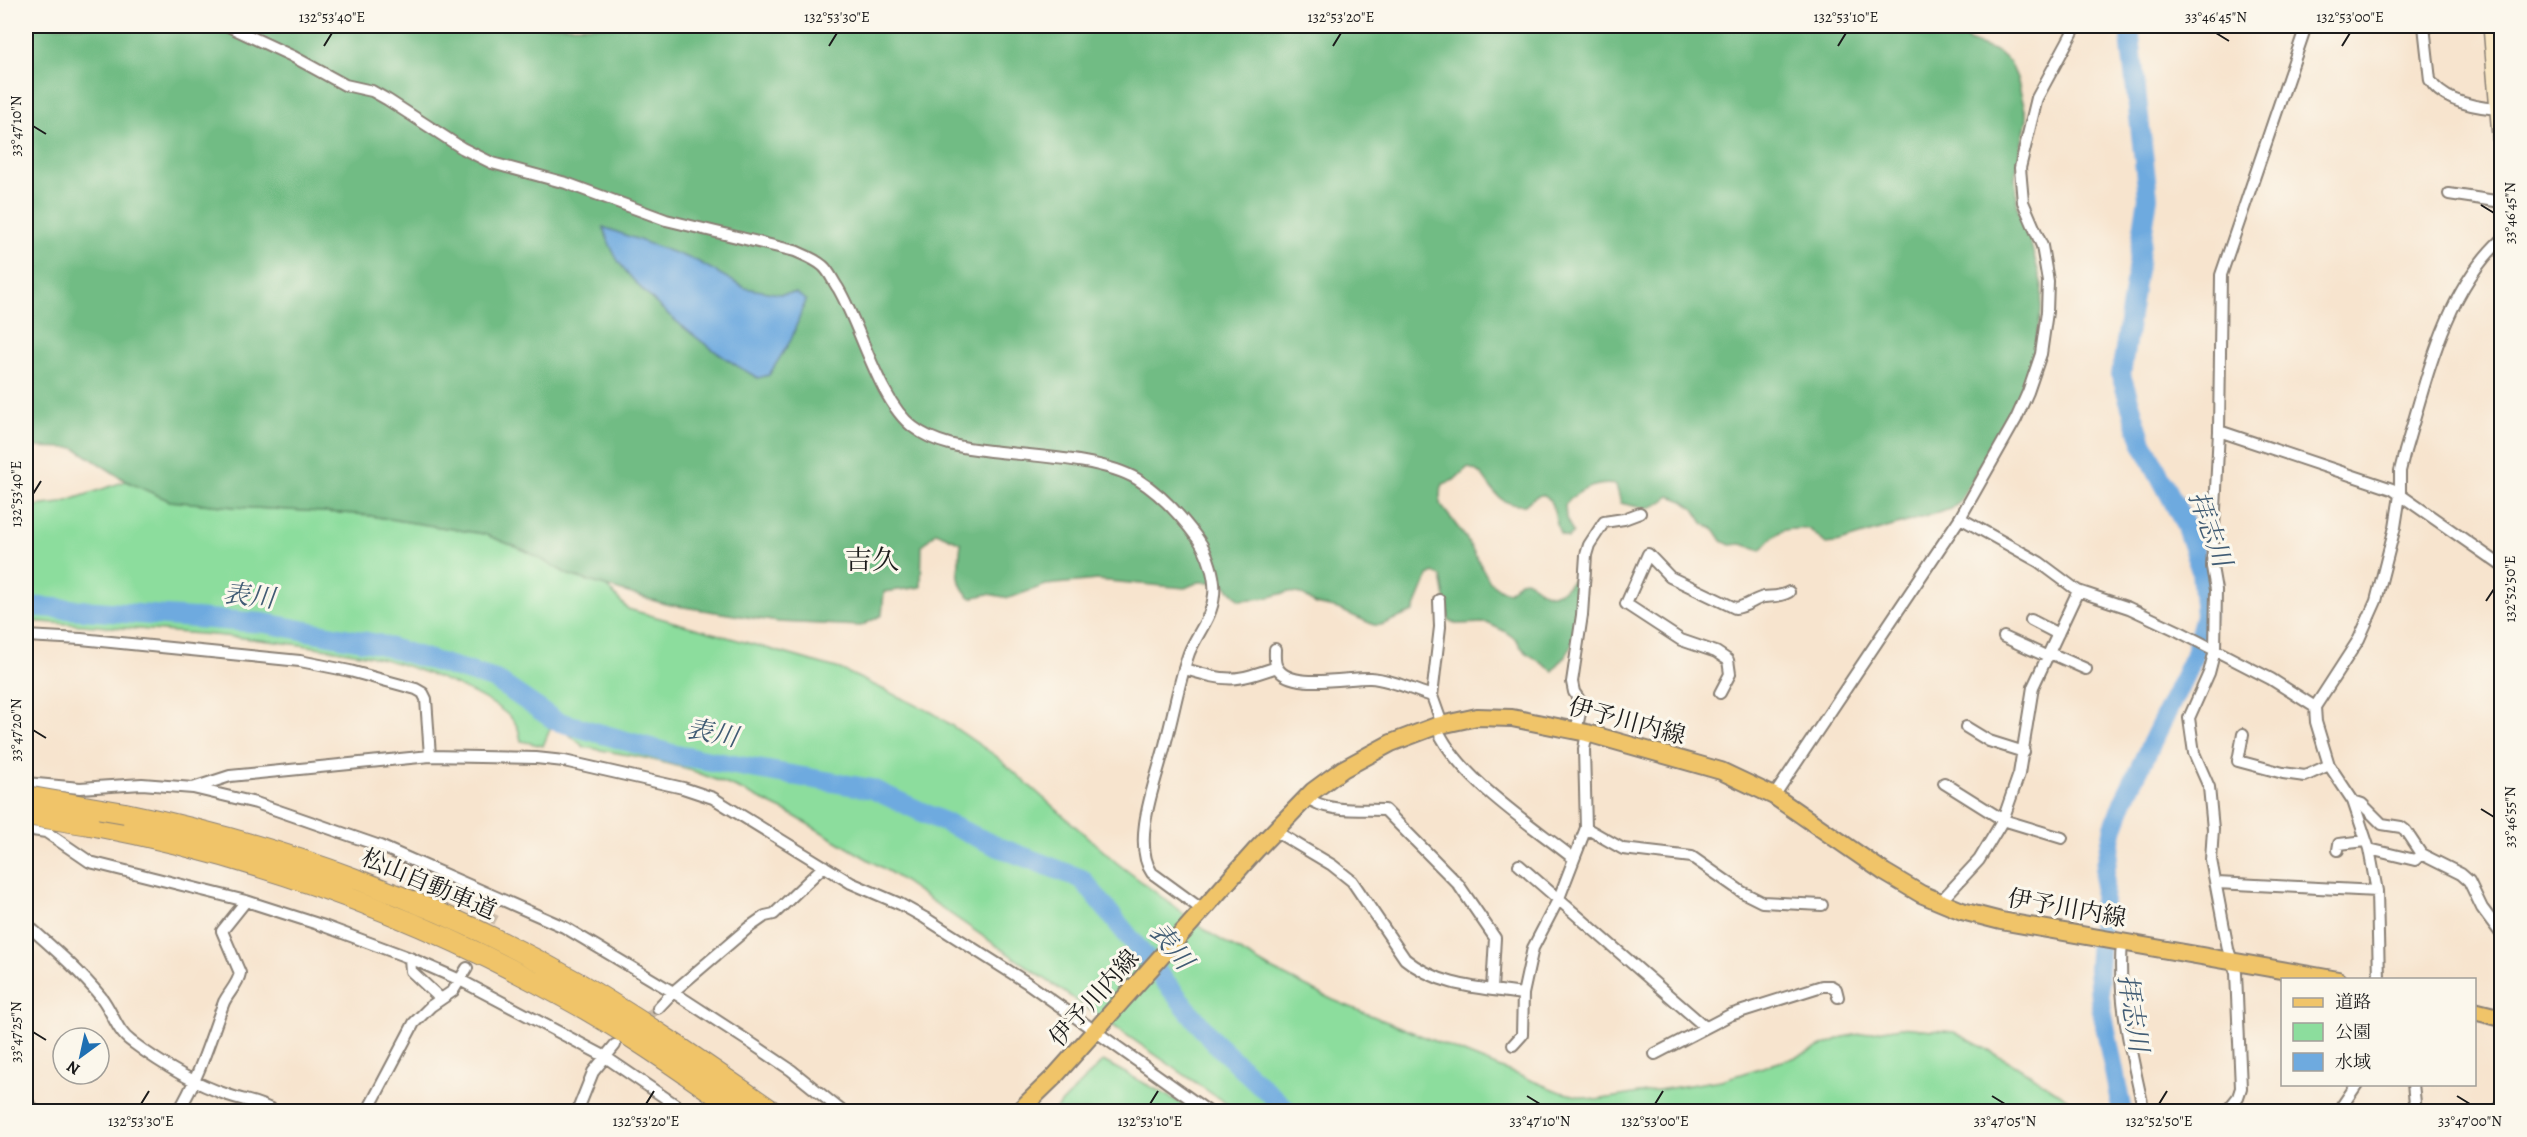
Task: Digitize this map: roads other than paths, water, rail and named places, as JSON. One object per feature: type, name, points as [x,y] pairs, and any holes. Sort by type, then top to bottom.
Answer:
[{"type":"highway","name":"松山自動車道","points":[[26,796],[125,813],[254,844],[336,872],[420,905],[493,938],[576,982],[667,1038],[774,1112]]},
{"type":"highway","name":"松山自動車道","points":[[26,815],[90,825],[247,862],[413,921],[567,999],[657,1054],[740,1112]]},
{"type":"main road","points":[[2491,26],[2502,160]]},
{"type":"main road","name":"伊予川内線","points":[[1018,1112],[1054,1077],[1307,797],[1373,751],[1439,725],[1477,717],[1501,717],[1581,732],[1721,771],[1774,795],[1894,878],[1940,902],[2001,921],[2327,978]]},
{"type":"main road","points":[[2476,1011],[2502,1018]]},
{"type":"street","points":[[228,26],[292,56],[345,85],[372,92],[388,100],[462,148],[492,163],[566,183],[666,220],[795,251],[825,267],[845,301],[885,390],[900,414],[912,426],[927,436],[953,445],[1090,464],[1124,473],[1137,479],[1184,519],[1201,543],[1211,568],[1214,594],[1210,615],[1189,653],[1148,810],[1145,856],[1146,865],[1158,879],[1202,914]]},
{"type":"street","points":[[1774,795],[1960,518],[2016,418],[2041,354],[2047,312],[2048,281],[2042,246],[2023,202],[2019,186],[2020,168],[2037,98],[2076,26]]},
{"type":"street","points":[[2226,1112],[2240,1093],[2242,1072],[2236,973],[2211,860],[2213,829],[2209,787],[2194,753],[2188,728],[2189,718],[2210,673],[2212,649],[2216,590],[2212,567],[2219,431],[2221,275],[2306,26]]},
{"type":"street","points":[[2424,26],[2430,80],[2435,88],[2472,106],[2497,109]]},
{"type":"street","points":[[2449,194],[2502,202]]},
{"type":"street","points":[[2379,978],[2377,891],[2368,845],[2354,801],[2329,765],[2316,722],[2315,707],[2359,639],[2376,601],[2389,554],[2400,495],[2400,471],[2405,451],[2449,312],[2473,272],[2502,239]]},
{"type":"street","points":[[2219,431],[2392,489],[2502,566]]},
{"type":"street","points":[[1513,1045],[1522,1035],[1523,994],[1533,948],[1559,898],[1586,828],[1584,749],[1581,732],[1582,704],[1574,692],[1572,682],[1586,555],[1589,545],[1604,522],[1624,519],[1640,513]]},
{"type":"street","points":[[1960,518],[2039,562],[2078,591],[2129,608],[2178,631],[2271,679],[2315,707]]},
{"type":"street","points":[[1720,693],[1730,674],[1728,660],[1716,652],[1681,640],[1626,604],[1648,554],[1670,578],[1735,608],[1789,592]]},
{"type":"street","points":[[1940,902],[1978,860],[2003,820],[2017,782],[2024,752],[2030,698],[2078,591]]},
{"type":"street","points":[[1438,600],[1440,627],[1432,696],[1443,744],[1475,780],[1573,858]]},
{"type":"street","points":[[2031,620],[2058,634]]},
{"type":"street","points":[[26,636],[115,642],[300,661],[350,671],[416,689],[423,693],[426,699],[430,756]]},
{"type":"street","points":[[2004,637],[2086,669]]},
{"type":"street","points":[[1275,649],[1277,668],[1292,678],[1318,682],[1371,678],[1432,696]]},
{"type":"street","points":[[1185,669],[1230,680],[1277,668]]},
{"type":"street","points":[[1966,727],[1989,741],[2024,752]]},
{"type":"street","points":[[2242,734],[2238,761],[2283,773],[2305,776],[2329,765]]},
{"type":"street","points":[[193,788],[230,776],[430,756],[536,758],[564,761],[683,788],[712,798],[746,816],[851,883],[900,904],[925,918],[1098,1029],[1209,1112]]},
{"type":"street","points":[[26,783],[80,788],[142,784],[193,788],[256,803],[380,846],[564,927],[673,992],[791,1070],[843,1112]]},
{"type":"street","points":[[1944,783],[2003,820],[2062,838]]},
{"type":"street","points":[[46,832],[80,788]]},
{"type":"street","points":[[1307,797],[1314,803],[1334,807],[1385,810],[1428,851],[1458,884],[1495,938],[1492,989]]},
{"type":"street","points":[[2354,801],[2361,804],[2382,824],[2401,827],[2421,854],[2461,874],[2469,881],[2482,908],[2502,935]]},
{"type":"street","points":[[1586,828],[1623,849],[1692,857],[1742,892],[1762,902],[1822,905]]},
{"type":"street","points":[[26,829],[46,832],[90,862],[246,901],[324,926],[410,958],[460,980],[604,1056],[686,1112]]},
{"type":"street","points":[[1275,831],[1332,865],[1352,881],[1405,959],[1412,964],[1443,980],[1475,988],[1523,994]]},
{"type":"street","points":[[2338,850],[2339,844],[2368,845],[2415,860],[2421,854]]},
{"type":"street","points":[[1519,865],[1704,1026]]},
{"type":"street","points":[[658,1008],[673,992],[748,928],[765,916],[774,914],[824,866]]},
{"type":"street","points":[[2217,884],[2377,891]]},
{"type":"street","points":[[496,910],[501,899]]},
{"type":"street","points":[[178,1112],[195,1080],[226,999],[239,978],[240,973],[222,931],[246,901]]},
{"type":"street","points":[[26,924],[78,971],[103,999],[115,1022],[130,1041],[195,1080],[227,1095],[262,1104],[276,1112]]},
{"type":"street","points":[[2119,942],[2126,1029],[2144,1112]]},
{"type":"street","points":[[410,958],[411,971],[441,999]]},
{"type":"street","points":[[367,1112],[414,1023],[423,1012],[453,991],[467,968]]},
{"type":"street","points":[[1655,1054],[1730,1014],[1822,986],[1831,986],[1836,989],[1838,997]]},
{"type":"street","points":[[577,1112],[593,1072],[615,1044]]},
{"type":"street","points":[[2338,1112],[2356,1086]]},
{"type":"street","points":[[2413,1086],[2415,1112]]},
{"type":"street","points":[[26,1102],[38,1112]]},
{"type":"street","points":[[2498,1112],[2502,1103]]},
{"type":"water","points":[[603,227],[697,261],[745,288],[779,294],[796,293],[806,300],[791,340],[769,375],[758,378],[740,368],[666,313],[621,265]]},
{"type":"waterway","name":"拝志川","points":[[2122,1112],[2100,1000],[2098,968],[2105,871],[2114,827],[2124,800],[2194,656],[2205,615],[2201,571],[2185,524],[2142,442],[2121,375],[2148,197],[2130,37],[2132,26]]},
{"type":"waterway","name":"表川","points":[[26,606],[264,623],[378,644],[496,680],[556,721],[676,755],[872,789],[996,846],[1082,879],[1214,1042],[1289,1112]]},
{"type":"tunnel","points":[[483,936],[496,910]]},
{"type":"tunnel","points":[[638,1025],[658,1008]]},
{"type":"district","name":"吉久","points":[[872,560]]}]
